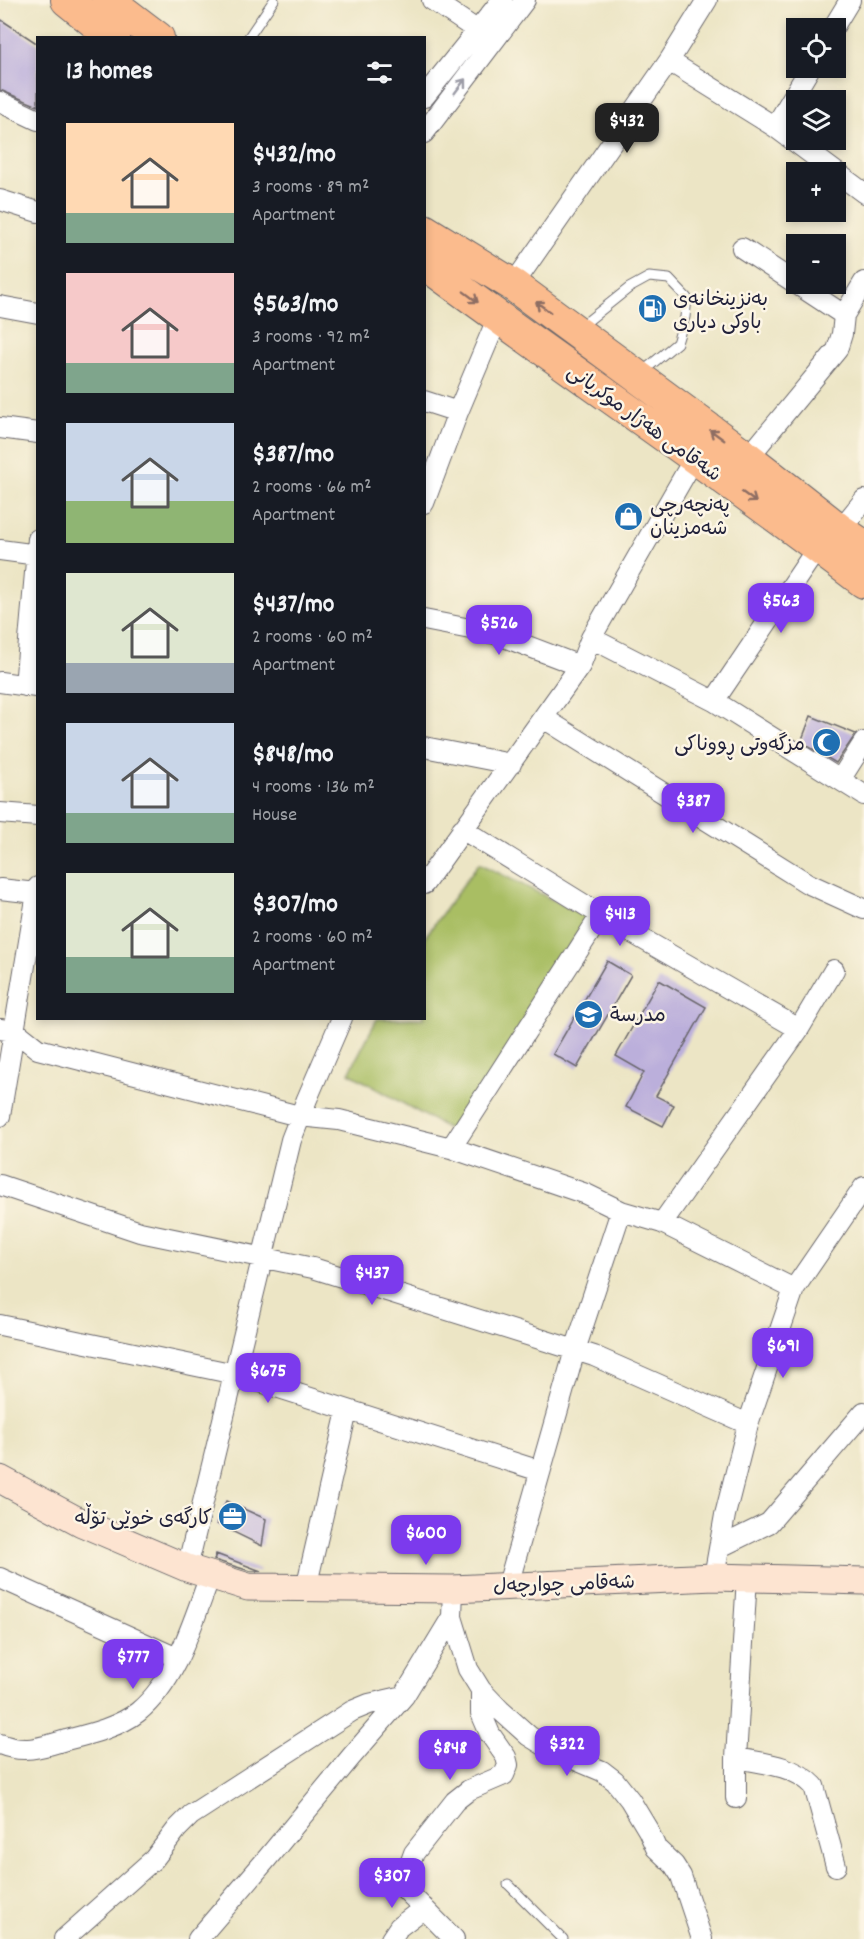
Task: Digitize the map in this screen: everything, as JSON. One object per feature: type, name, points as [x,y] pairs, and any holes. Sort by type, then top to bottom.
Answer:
[{"type":"highway","points":[[67,0],[112,36]]},
{"type":"highway","points":[[108,0],[155,36]]},
{"type":"highway","name":"شەقامی ھەژار موکریانی","points":[[426,231],[513,285],[748,458],[840,541],[864,582]]},
{"type":"highway","name":"شەقامی ھەژار موکریانی","points":[[426,263],[695,457],[840,541]]},
{"type":"main road","name":"شەقامی چوارچەل","points":[[0,1479],[82,1523],[199,1572],[248,1587],[453,1589],[714,1577],[864,1581]]},
{"type":"street","points":[[432,0],[478,31]]},
{"type":"street","points":[[426,95],[502,0]]},
{"type":"street","points":[[426,130],[525,0]]},
{"type":"street","points":[[513,285],[669,61],[707,0]]},
{"type":"street","points":[[839,18],[850,0]]},
{"type":"street","points":[[669,61],[775,127],[864,193]]},
{"type":"street","points":[[775,127],[804,78]]},
{"type":"street","points":[[0,102],[36,119]]},
{"type":"street","points":[[0,200],[36,211]]},
{"type":"street","points":[[742,248],[844,315]]},
{"type":"street","points":[[748,458],[837,350],[844,315],[864,282]]},
{"type":"street","points":[[0,306],[36,313]]},
{"type":"street","points":[[428,479],[498,317]]},
{"type":"street","points":[[426,402],[458,412]]},
{"type":"street","points":[[0,428],[36,433]]},
{"type":"street","points":[[426,880],[580,666],[591,638],[695,457]]},
{"type":"street","points":[[714,701],[840,541],[864,500]]},
{"type":"street","points":[[0,550],[36,549]]},
{"type":"street","points":[[0,682],[31,687],[36,572]]},
{"type":"street","points":[[426,621],[496,634],[580,666]]},
{"type":"street","points":[[591,638],[714,701],[864,795]]},
{"type":"street","points":[[544,719],[807,883],[864,909]]},
{"type":"street","points":[[840,780],[864,742]]},
{"type":"street","points":[[426,747],[511,764]]},
{"type":"street","points":[[0,813],[36,816]]},
{"type":"street","points":[[462,830],[601,915],[799,1029]]},
{"type":"street","points":[[0,889],[36,890]]},
{"type":"street","points":[[451,1148],[601,915]]},
{"type":"street","points":[[0,1116],[7,1030],[35,916]]},
{"type":"street","points":[[662,1223],[799,1029],[834,970]]},
{"type":"street","points":[[0,1744],[14,1750],[39,1748],[118,1724],[137,1713],[157,1694],[185,1644],[235,1374],[285,1165],[299,1116],[341,1020]]},
{"type":"street","points":[[7,1030],[38,1049],[299,1116],[339,1120],[451,1148],[586,1194],[621,1211],[662,1223],[794,1289]]},
{"type":"street","points":[[0,1185],[140,1232],[313,1268],[594,1356],[747,1424]]},
{"type":"street","points":[[714,1577],[724,1515],[747,1424],[794,1289],[864,1187]]},
{"type":"street","points":[[508,1585],[575,1350],[621,1211]]},
{"type":"street","points":[[0,1325],[235,1374],[540,1471]]},
{"type":"street","points":[[306,1588],[347,1411]]},
{"type":"street","points":[[720,1547],[769,1524],[864,1412]]},
{"type":"street","points":[[736,1798],[736,1758],[747,1577]]},
{"type":"street","points":[[0,1578],[177,1658]]},
{"type":"street","points":[[453,1589],[452,1617],[468,1669],[481,1690],[529,1736],[549,1749],[602,1771],[615,1781],[630,1800],[656,1848],[674,1865],[681,1876],[702,1939]]},
{"type":"street","points":[[198,1939],[265,1862],[351,1756],[405,1696],[452,1617]]},
{"type":"street","points":[[454,1939],[402,1886],[414,1853],[455,1801],[469,1790],[504,1775],[508,1765],[506,1757],[489,1734],[481,1713],[481,1690]]},
{"type":"street","points":[[64,1939],[154,1859],[190,1815],[352,1711],[369,1704],[405,1696]]},
{"type":"street","points":[[736,1758],[790,1770],[806,1777],[814,1786],[836,1866]]},
{"type":"street","points":[[391,1939],[399,1928],[424,1908]]},
{"type":"lane","points":[[249,36],[274,0]]},
{"type":"lane","points":[[575,331],[629,288],[649,277],[669,279],[687,298],[685,317],[677,343],[637,377]]},
{"type":"lane","points":[[508,1884],[563,1939]]},
{"type":"green space","points":[[479,863],[587,917],[459,1135],[349,1073],[376,1020],[426,1020],[426,936]]},
{"type":"building","points":[[0,19],[36,43],[36,105],[0,90]]},
{"type":"building","name":"مزگەوتی ڕووناکی","points":[[811,716],[856,734],[836,763],[801,742]]},
{"type":"building","points":[[607,961],[631,975],[577,1068],[553,1054]]},
{"type":"building","points":[[659,980],[706,1007],[656,1096],[674,1105],[663,1126],[626,1107],[644,1072],[616,1056]]},
{"type":"building","points":[[226,1501],[266,1519],[262,1546],[217,1524]]},
{"type":"building","points":[[216,1554],[261,1571],[250,1571],[214,1560]]},
{"type":"place","name":"بەنزینخانەی باوکی دیاری","points":[[652,309]]},
{"type":"place","name":"پەنچەرچی شەمزینان","points":[[629,516]]},
{"type":"place","name":"مزگەوتی ڕووناکی","points":[[826,743]]},
{"type":"place","name":"مدرسة","points":[[589,1014]]},
{"type":"place","name":"کارگەی خوێی تۆڵە","points":[[233,1517]]}]
